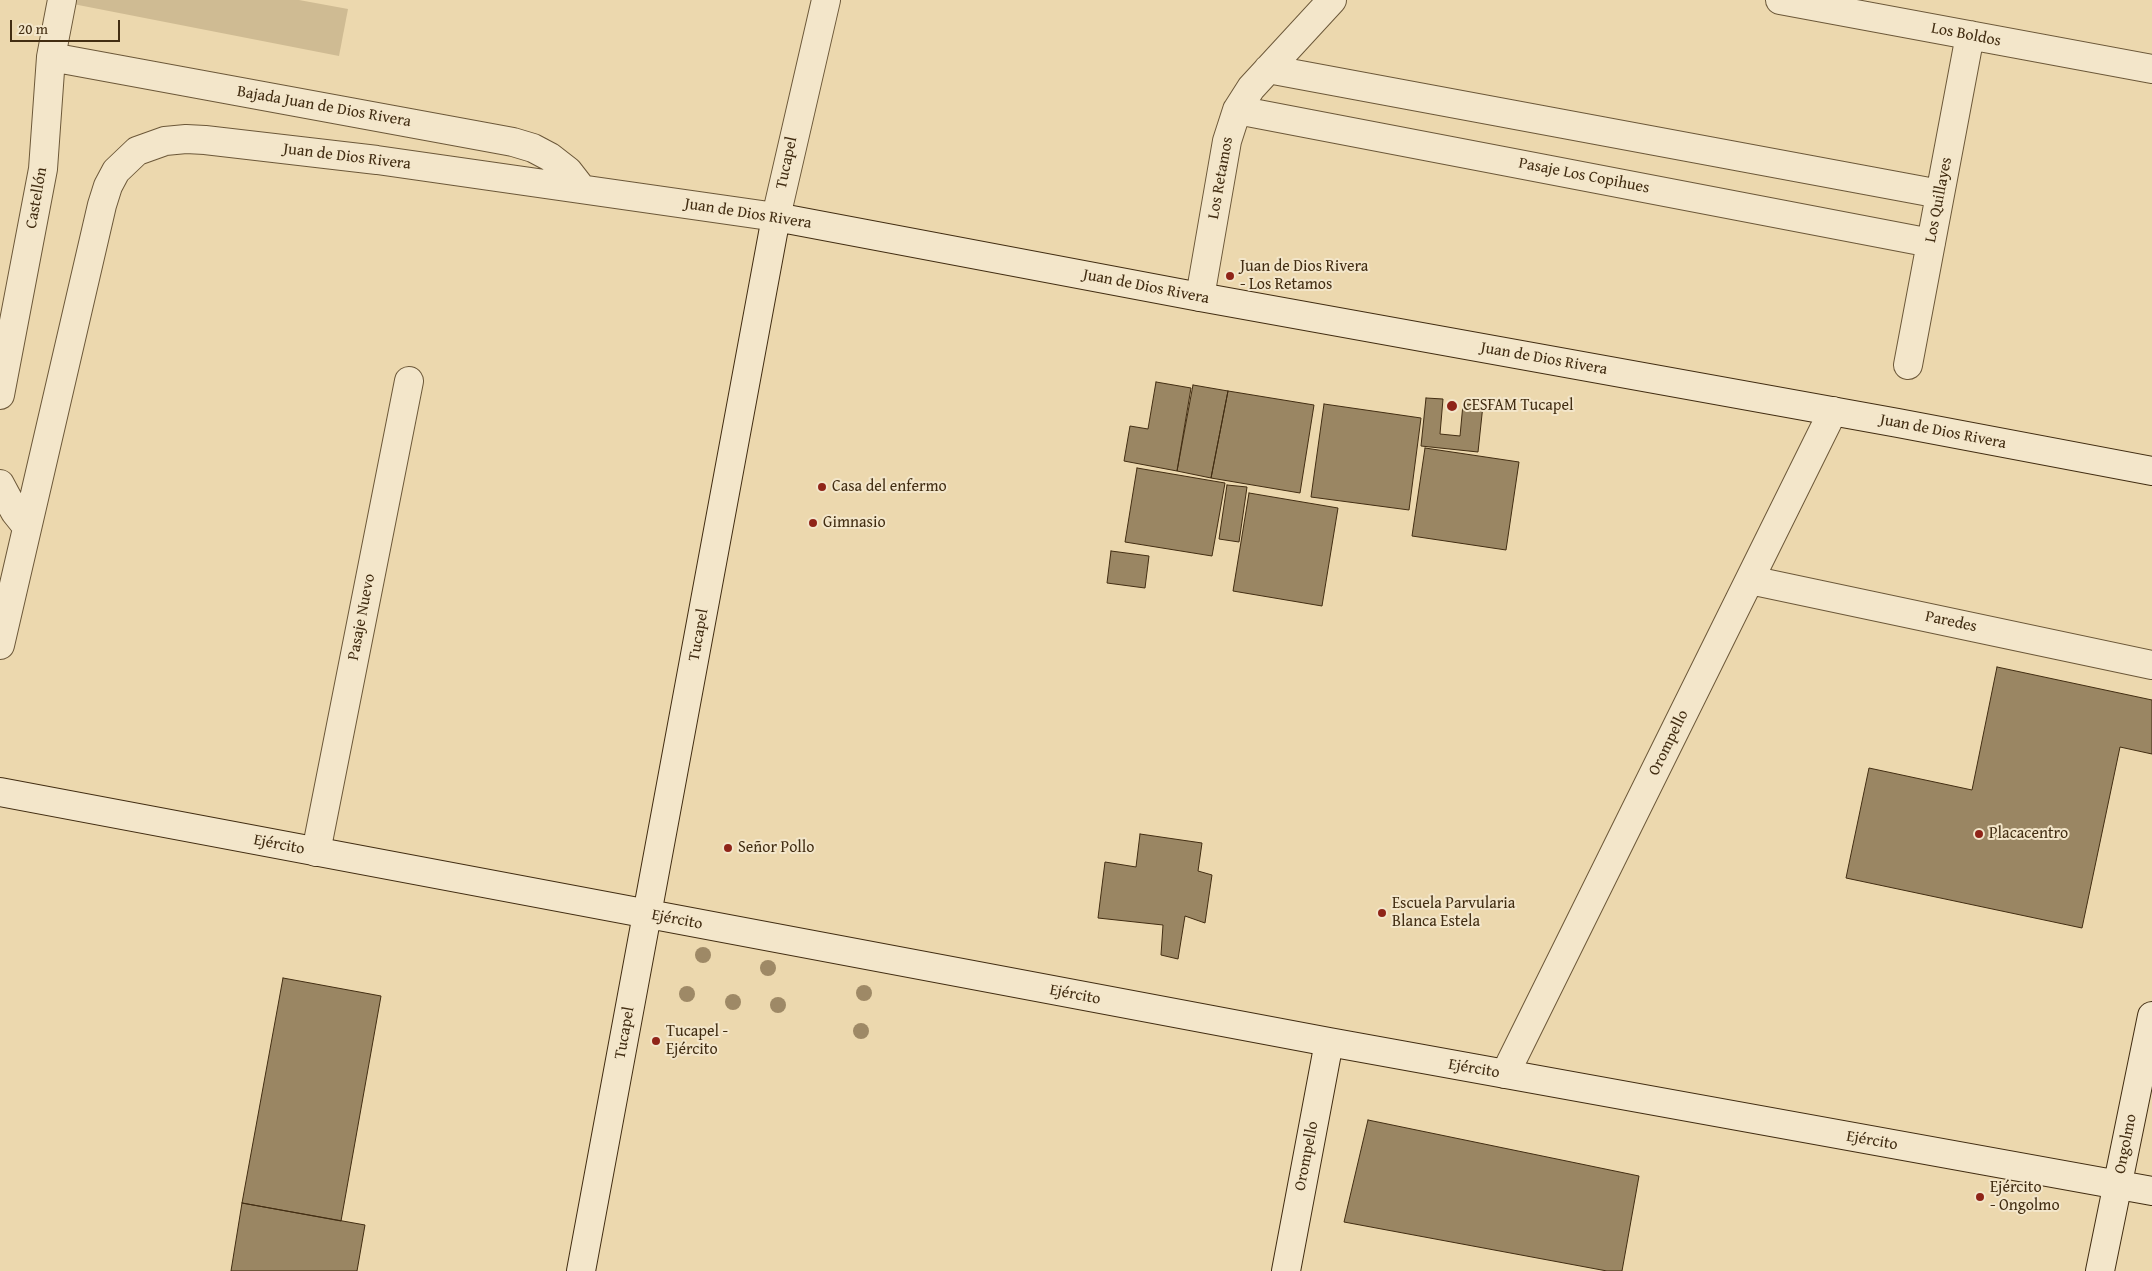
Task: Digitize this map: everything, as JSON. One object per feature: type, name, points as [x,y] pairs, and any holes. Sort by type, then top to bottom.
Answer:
[{"type":"street","name":"Castellón","points":[[0,395],[43,169],[51,57],[62,0]]},
{"type":"street","name":"Tucapel","points":[[581,1271],[776,217],[826,0]]},
{"type":"street","points":[[1268,69],[1332,0]]},
{"type":"street","name":"Los Boldos","points":[[1780,0],[2152,69]]},
{"type":"street","name":"Los Quillayes","points":[[1908,365],[1970,35]]},
{"type":"street","name":"Bajada Juan de Dios Rivera","points":[[51,57],[513,142],[533,148],[550,157],[568,171],[582,189]]},
{"type":"street","points":[[1268,69],[1940,194]]},
{"type":"street","name":"Los Retamos","points":[[1200,297],[1227,140],[1237,110],[1251,88],[1268,69]]},
{"type":"street","name":"Pasaje Los Copihues","points":[[1237,110],[1931,243]]},
{"type":"street","name":"Juan de Dios Rivera","points":[[27,527],[108,186],[116,171],[137,151],[165,141],[186,139],[377,160],[776,217],[1200,297],[1833,411],[2152,471]]},
{"type":"street","name":"Pasaje Nuevo","points":[[316,852],[409,381]]},
{"type":"street","name":"Orompello","points":[[1505,1074],[1833,411]]},
{"type":"street","points":[[0,484],[15,512],[27,527],[0,645]]},
{"type":"street","name":"Paredes","points":[[1750,580],[2152,665]]},
{"type":"street","name":"Ejército","points":[[0,792],[1329,1042],[2152,1191]]},
{"type":"street","name":"Ongolmo","points":[[2100,1271],[2152,1016]]},
{"type":"street","name":"Orompello","points":[[1286,1271],[1329,1042]]},
{"type":"shaded area","points":[[69,0],[299,0],[348,9],[339,56],[68,3]]},
{"type":"building","points":[[1156,382],[1191,388],[1177,471],[1124,461],[1130,426],[1148,429]]},
{"type":"building","points":[[1193,385],[1228,391],[1211,478],[1177,471]]},
{"type":"building","points":[[1228,391],[1314,405],[1300,493],[1211,478]]},
{"type":"building","points":[[1426,398],[1443,399],[1440,434],[1460,436],[1463,404],[1483,405],[1478,452],[1421,446]]},
{"type":"building","points":[[1324,404],[1421,418],[1409,510],[1311,497]]},
{"type":"building","points":[[1425,448],[1519,462],[1506,550],[1412,536]]},
{"type":"building","points":[[1137,468],[1225,483],[1212,556],[1125,542]]},
{"type":"building","points":[[1227,485],[1247,487],[1239,542],[1219,539]]},
{"type":"building","points":[[1249,493],[1338,508],[1322,606],[1233,591]]},
{"type":"building","points":[[1111,551],[1149,556],[1145,588],[1107,583]]},
{"type":"building","name":"Placacentro","points":[[1997,667],[2152,700],[2152,754],[2120,747],[2082,928],[1846,878],[1869,768],[1972,790]]},
{"type":"building","points":[[1140,834],[1202,843],[1198,871],[1212,875],[1205,923],[1185,916],[1178,959],[1161,955],[1163,925],[1098,918],[1105,862],[1136,867]]},
{"type":"building","points":[[283,978],[381,996],[341,1221],[242,1203]]},
{"type":"building","points":[[1368,1120],[1639,1176],[1622,1271],[1607,1271],[1344,1222]]},
{"type":"building","points":[[242,1203],[365,1225],[357,1271],[231,1271]]},
{"type":"place","name":"Juan de Dios Rivera - Los Retamos","points":[[1230,276]]},
{"type":"place","name":"CESFAM Tucapel","points":[[1452,406]]},
{"type":"place","name":"Casa del enfermo","points":[[822,487]]},
{"type":"place","name":"Gimnasio","points":[[813,523]]},
{"type":"place","name":"Placacentro","points":[[1979,834]]},
{"type":"place","name":"Señor Pollo","points":[[728,848]]},
{"type":"place","name":"Escuela Parvularia Blanca Estela","points":[[1382,913]]},
{"type":"place","name":"Tucapel - Ejército","points":[[656,1041]]},
{"type":"place","name":"Ejército - Ongolmo","points":[[1980,1197]]}]
